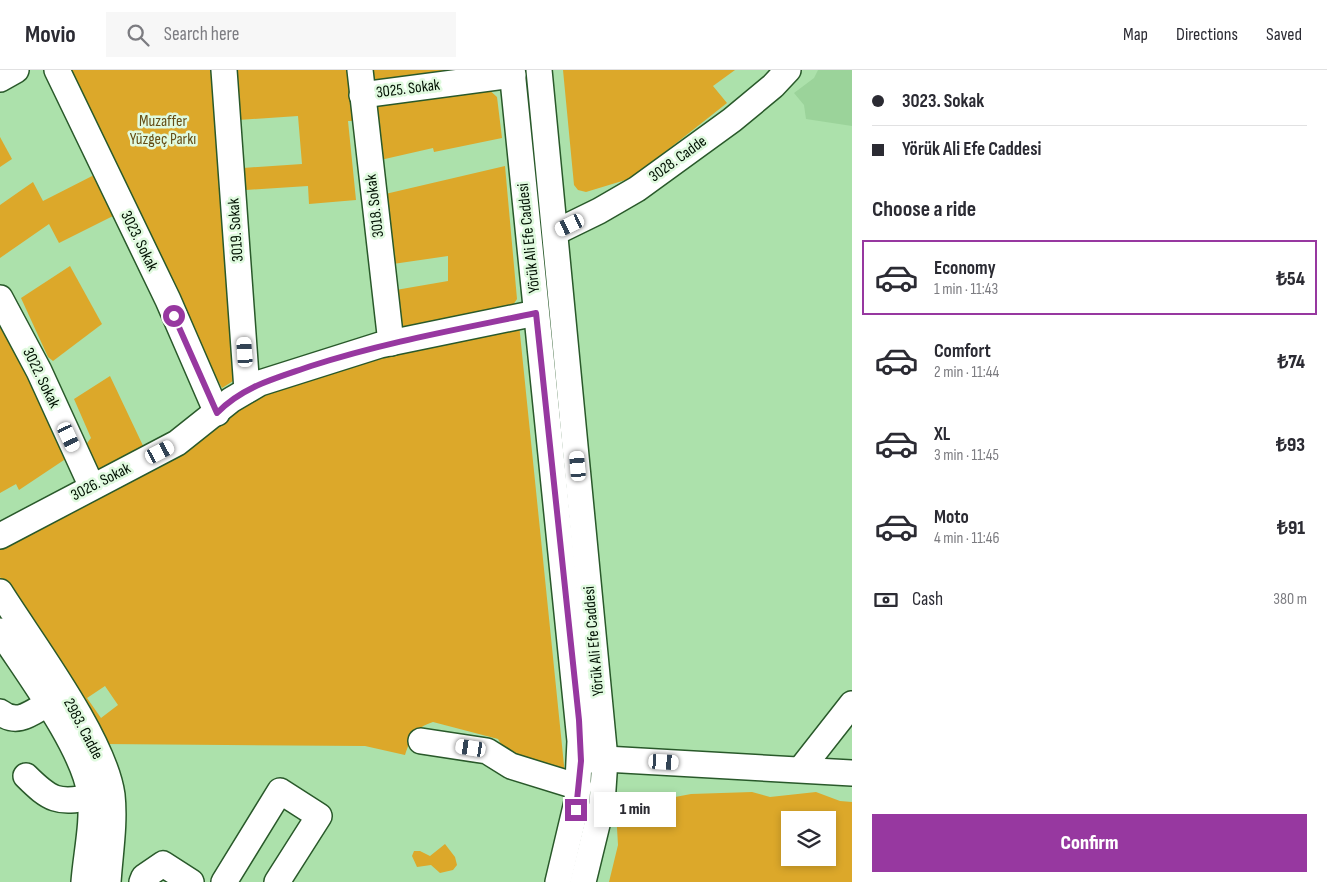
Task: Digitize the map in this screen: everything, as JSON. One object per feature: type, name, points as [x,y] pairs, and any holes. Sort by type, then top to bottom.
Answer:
[{"type":"street","points":[[0,79],[16,70]]},
{"type":"street","name":"3023. Sokak","points":[[57,70],[168,300],[217,413]]},
{"type":"street","name":"3019. Sokak","points":[[224,70],[247,390]]},
{"type":"street","name":"3018. Sokak","points":[[360,70],[391,343]]},
{"type":"street","name":"Yörük Ali Efe Caddesi","points":[[539,70],[605,759],[602,804],[583,882]]},
{"type":"street","name":"3028. Cadde","points":[[556,232],[600,211],[637,189],[732,120],[773,86],[788,70]]},
{"type":"street","name":"3025. Sokak","points":[[362,95],[513,73]]},
{"type":"street","name":"Yörük Ali Efe Caddesi","points":[[513,73],[579,720],[581,761],[579,787],[558,882]]},
{"type":"street","name":"3022. Sokak","points":[[0,298],[39,372],[92,487]]},
{"type":"street","name":"3026. Sokak","points":[[0,536],[177,443],[231,400],[247,390],[300,370],[391,343],[536,313]]},
{"type":"street","name":"2983. Cadde","points":[[0,592],[72,706],[94,783],[84,882]]},
{"type":"street","name":"2983. Cadde","points":[[0,631],[47,704],[94,783],[112,807],[108,882]]},
{"type":"street","points":[[0,712],[10,718],[17,719],[47,704]]},
{"type":"street","points":[[801,770],[852,704]]},
{"type":"street","points":[[421,741],[488,751],[511,766],[579,787]]},
{"type":"street","points":[[581,761],[605,759],[852,774]]},
{"type":"street","points":[[26,776],[42,791],[58,800],[68,802],[94,783]]},
{"type":"street","points":[[224,882],[280,792],[319,816],[277,882]]},
{"type":"street","points":[[108,882],[127,877],[142,881],[163,864],[191,882]]},
{"type":"shaded area","points":[[818,70],[852,70],[852,126],[806,119],[804,105],[794,93],[814,78]]},
{"type":"green space","name":"Muzaffer Yüzgeç Parkı","points":[[69,70],[218,70],[238,378],[222,388],[172,296]]},
{"type":"green space","points":[[232,70],[351,70],[358,121],[348,121],[356,200],[309,204],[308,186],[246,190],[243,168],[302,164],[298,116],[238,120]]},
{"type":"green space","points":[[369,70],[483,70],[372,83]]},
{"type":"green space","points":[[563,70],[735,70],[713,86],[727,103],[632,178],[586,192],[578,190],[574,185]]},
{"type":"green space","points":[[486,87],[497,97],[502,138],[434,152],[433,148],[376,161],[377,101]]},
{"type":"green space","points":[[0,137],[12,159],[0,167]]},
{"type":"green space","points":[[505,166],[517,299],[511,308],[399,335],[390,291],[448,281],[448,256],[386,265],[381,195]]},
{"type":"green space","points":[[100,172],[119,213],[59,243],[49,224],[0,258],[0,205],[33,182],[43,201]]},
{"type":"green space","points":[[70,266],[102,324],[53,361],[48,357],[21,298]]},
{"type":"green space","points":[[0,323],[70,456],[19,490],[16,484],[0,493]]},
{"type":"green space","points":[[519,324],[565,775],[507,754],[498,739],[433,722],[421,727],[414,734],[405,755],[365,746],[104,744],[0,577],[0,545],[258,395],[399,347]],"holes":[[[105,686],[118,705],[101,718],[87,698]]]},
{"type":"green space","points":[[110,376],[146,452],[96,476],[84,447],[91,438],[74,399]]},
{"type":"green space","points":[[752,792],[770,797],[816,792],[840,801],[852,802],[852,882],[609,882],[618,845],[616,811],[634,797],[654,801],[691,794]]},
{"type":"green space","points":[[445,844],[455,857],[457,865],[453,870],[440,873],[431,865],[417,867],[412,856],[414,851],[420,851],[430,856]]},
{"type":"route","points":[[174,316],[217,413],[239,394],[260,383],[346,355],[391,343],[536,313],[579,720],[581,761],[576,810]]}]
